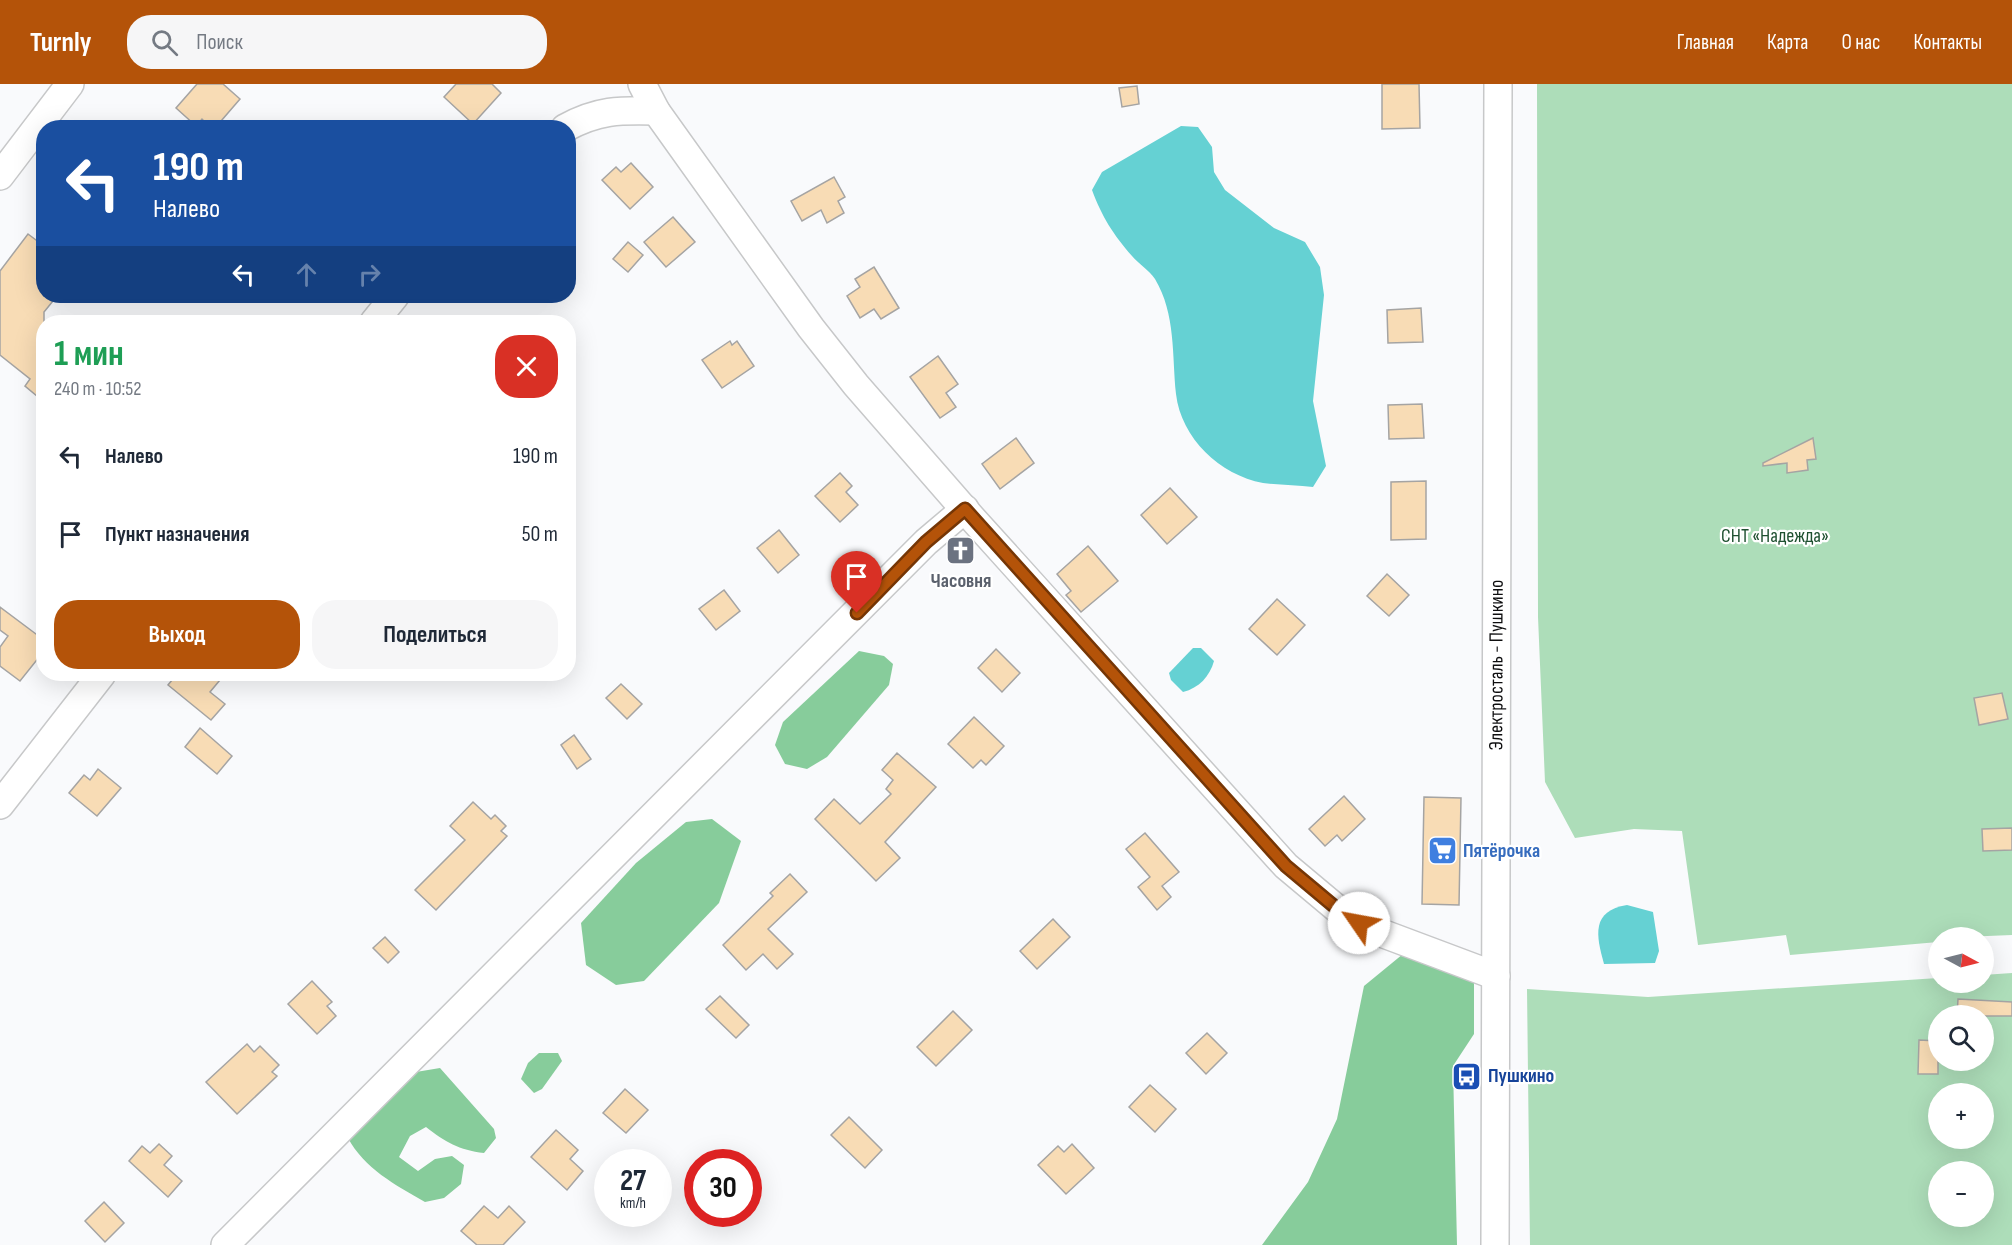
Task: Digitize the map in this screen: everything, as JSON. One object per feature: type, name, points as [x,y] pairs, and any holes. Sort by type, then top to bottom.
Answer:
[{"type":"street","points":[[43,120],[70,84]]},
{"type":"street","points":[[642,84],[656,111],[811,328],[965,509],[1286,866],[1341,912],[1368,928],[1496,976]]},
{"type":"street","name":"Электросталь - Пушкино","points":[[1495,1245],[1498,84]]},
{"type":"street","points":[[576,123],[588,116],[607,111],[656,111]]},
{"type":"street","points":[[0,176],[36,129]]},
{"type":"street","points":[[379,315],[389,303]]},
{"type":"street","points":[[225,1245],[926,542],[965,509]]},
{"type":"street","points":[[0,805],[97,681]]},
{"type":"green space","name":"СНТ «Надежда»","points":[[1537,84],[2012,84],[2012,935],[1994,936],[1994,927],[1928,927],[1928,943],[1790,955],[1786,935],[1698,945],[1682,831],[1634,829],[1575,838],[1545,782],[1538,617]]},
{"type":"green space","points":[[859,651],[884,656],[893,664],[889,685],[827,757],[807,769],[785,764],[775,745],[783,722]]},
{"type":"green space","points":[[712,819],[741,841],[719,903],[644,981],[616,985],[586,965],[581,923],[636,863],[686,822]]},
{"type":"green space","points":[[1403,954],[1474,975],[1474,1034],[1453,1066],[1457,1245],[1262,1245],[1308,1182],[1337,1119],[1364,986]]},
{"type":"green space","points":[[2012,973],[2012,1245],[1530,1245],[1527,989],[1648,997],[1928,979],[1928,993],[1994,993],[1994,974]]},
{"type":"green space","points":[[539,1053],[558,1053],[562,1061],[542,1089],[534,1093],[521,1079],[528,1063]]},
{"type":"green space","points":[[440,1068],[494,1129],[496,1138],[484,1153],[467,1150],[453,1144],[426,1127],[410,1136],[399,1157],[418,1171],[435,1159],[452,1156],[464,1165],[461,1184],[444,1198],[425,1202],[371,1167],[348,1138],[416,1072]]},
{"type":"water","points":[[1181,126],[1198,127],[1212,147],[1214,172],[1225,190],[1274,228],[1305,242],[1320,267],[1324,295],[1313,401],[1326,466],[1313,487],[1263,483],[1247,479],[1218,463],[1194,439],[1179,410],[1170,321],[1162,292],[1153,276],[1132,256],[1114,233],[1092,190],[1102,172]]},
{"type":"water","points":[[1193,648],[1201,648],[1214,661],[1203,681],[1183,692],[1171,680],[1169,673]]},
{"type":"water","points":[[1627,905],[1653,912],[1659,951],[1655,963],[1604,964],[1599,943],[1599,926],[1607,913]]},
{"type":"building","points":[[197,84],[223,84],[240,99],[222,120],[189,120],[176,108]]},
{"type":"building","points":[[456,84],[492,84],[501,93],[477,120],[469,120],[444,97]]},
{"type":"building","points":[[1382,84],[1419,84],[1420,128],[1382,129]]},
{"type":"building","points":[[1137,86],[1139,104],[1122,107],[1119,88]]},
{"type":"building","points":[[631,163],[653,187],[630,209],[602,180],[616,167],[621,172]]},
{"type":"building","points":[[834,177],[845,197],[838,201],[844,213],[827,223],[821,210],[802,221],[791,201]]},
{"type":"building","points":[[673,217],[695,242],[666,267],[644,242]]},
{"type":"building","points":[[28,234],[36,240],[36,303],[51,303],[44,315],[36,315],[36,395],[25,386],[30,379],[0,355],[0,271]]},
{"type":"building","points":[[628,242],[643,255],[628,272],[613,259]]},
{"type":"building","points":[[874,267],[899,308],[881,319],[874,309],[860,318],[847,296],[860,287],[855,279]]},
{"type":"building","points":[[1421,308],[1423,342],[1388,343],[1387,310]]},
{"type":"building","points":[[730,341],[732,345],[737,341],[754,366],[722,388],[702,360]]},
{"type":"building","points":[[938,356],[958,384],[946,393],[956,407],[940,418],[910,377]]},
{"type":"building","points":[[1422,404],[1424,438],[1389,439],[1388,405]]},
{"type":"building","points":[[1016,438],[1034,463],[1000,489],[982,464]]},
{"type":"building","points":[[1813,438],[1816,459],[1807,460],[1808,470],[1787,473],[1787,463],[1763,466],[1763,463]]},
{"type":"building","points":[[840,473],[852,486],[846,492],[858,505],[840,522],[815,496]]},
{"type":"building","points":[[1426,481],[1426,539],[1391,540],[1391,482]]},
{"type":"building","points":[[1170,488],[1197,517],[1167,544],[1141,515]]},
{"type":"building","points":[[779,530],[799,555],[778,573],[757,548]]},
{"type":"building","points":[[1088,546],[1118,581],[1081,612],[1066,595],[1071,591],[1057,574]]},
{"type":"building","points":[[1387,574],[1409,595],[1389,616],[1367,596]]},
{"type":"building","points":[[724,590],[740,611],[716,630],[699,609]]},
{"type":"building","points":[[1277,599],[1305,625],[1277,655],[1249,629]]},
{"type":"building","points":[[0,607],[36,634],[36,661],[20,681],[0,666],[0,647],[8,636],[0,630]]},
{"type":"building","points":[[996,649],[1020,673],[1002,692],[978,668]]},
{"type":"building","points":[[171,681],[219,681],[210,692],[225,704],[211,720],[168,685]]},
{"type":"building","points":[[621,684],[642,704],[627,719],[606,698]]},
{"type":"building","points":[[2002,693],[2008,719],[1979,725],[1974,698]]},
{"type":"building","points":[[974,717],[1004,746],[986,765],[981,760],[973,768],[948,744]]},
{"type":"building","points":[[200,728],[232,756],[217,774],[185,747]]},
{"type":"building","points":[[574,735],[591,759],[577,769],[561,745]]},
{"type":"building","points":[[897,753],[936,787],[885,842],[900,858],[876,881],[815,819],[834,799],[860,824],[891,794],[886,789],[893,780],[882,770]]},
{"type":"building","points":[[98,769],[121,788],[97,816],[69,793],[84,775],[90,780]]},
{"type":"building","points":[[1344,796],[1365,819],[1342,841],[1337,835],[1325,846],[1309,829]]},
{"type":"building","name":"Пятёрочка","points":[[1424,797],[1461,798],[1459,905],[1422,904]]},
{"type":"building","points":[[473,802],[491,819],[495,815],[506,826],[501,831],[507,836],[436,910],[415,890],[465,840],[450,826]]},
{"type":"building","points":[[2012,828],[2012,850],[1983,851],[1982,829]]},
{"type":"building","points":[[1145,833],[1179,872],[1162,886],[1171,897],[1157,910],[1138,887],[1150,877],[1126,849]]},
{"type":"building","points":[[790,874],[807,892],[768,929],[793,954],[777,969],[763,954],[746,970],[723,945],[773,896],[770,893]]},
{"type":"building","points":[[1053,919],[1070,937],[1037,969],[1020,951]]},
{"type":"building","points":[[385,937],[399,952],[388,963],[373,948]]},
{"type":"building","points":[[312,981],[332,1002],[327,1006],[336,1016],[317,1034],[288,1004]]},
{"type":"building","points":[[720,996],[749,1025],[736,1038],[706,1009]]},
{"type":"building","points":[[1958,999],[2012,1002],[2012,1016],[1994,1016],[1994,1005],[1958,1005]]},
{"type":"building","points":[[953,1011],[972,1030],[936,1066],[917,1047]]},
{"type":"building","points":[[1207,1033],[1227,1053],[1206,1074],[1186,1053]]},
{"type":"building","points":[[1919,1040],[1928,1040],[1928,1071],[1938,1071],[1938,1074],[1918,1074]]},
{"type":"building","points":[[247,1044],[254,1052],[260,1046],[279,1065],[272,1072],[277,1076],[237,1114],[206,1082]]},
{"type":"building","points":[[1150,1085],[1176,1109],[1155,1132],[1129,1107]]},
{"type":"building","points":[[625,1089],[648,1110],[626,1133],[603,1113]]},
{"type":"building","points":[[849,1117],[882,1150],[865,1168],[831,1135]]},
{"type":"building","points":[[556,1130],[578,1150],[570,1159],[583,1171],[567,1190],[531,1157]]},
{"type":"building","points":[[159,1144],[172,1156],[164,1165],[182,1181],[168,1197],[129,1161],[142,1146],[150,1153]]},
{"type":"building","points":[[1072,1144],[1094,1168],[1066,1194],[1038,1165],[1058,1146],[1064,1152]]},
{"type":"building","points":[[104,1202],[124,1223],[105,1242],[85,1221]]},
{"type":"building","points":[[484,1206],[498,1218],[509,1206],[525,1222],[503,1245],[477,1245],[461,1231]]},
{"type":"place","name":"Часовня","points":[[961,551]]},
{"type":"place","name":"Пятёрочка","points":[[1442,851]]},
{"type":"place","name":"Пушкино","points":[[1467,1076]]},
{"type":"route","points":[[857,613],[926,542],[965,509],[1286,866],[1341,912],[1359,923]]}]
